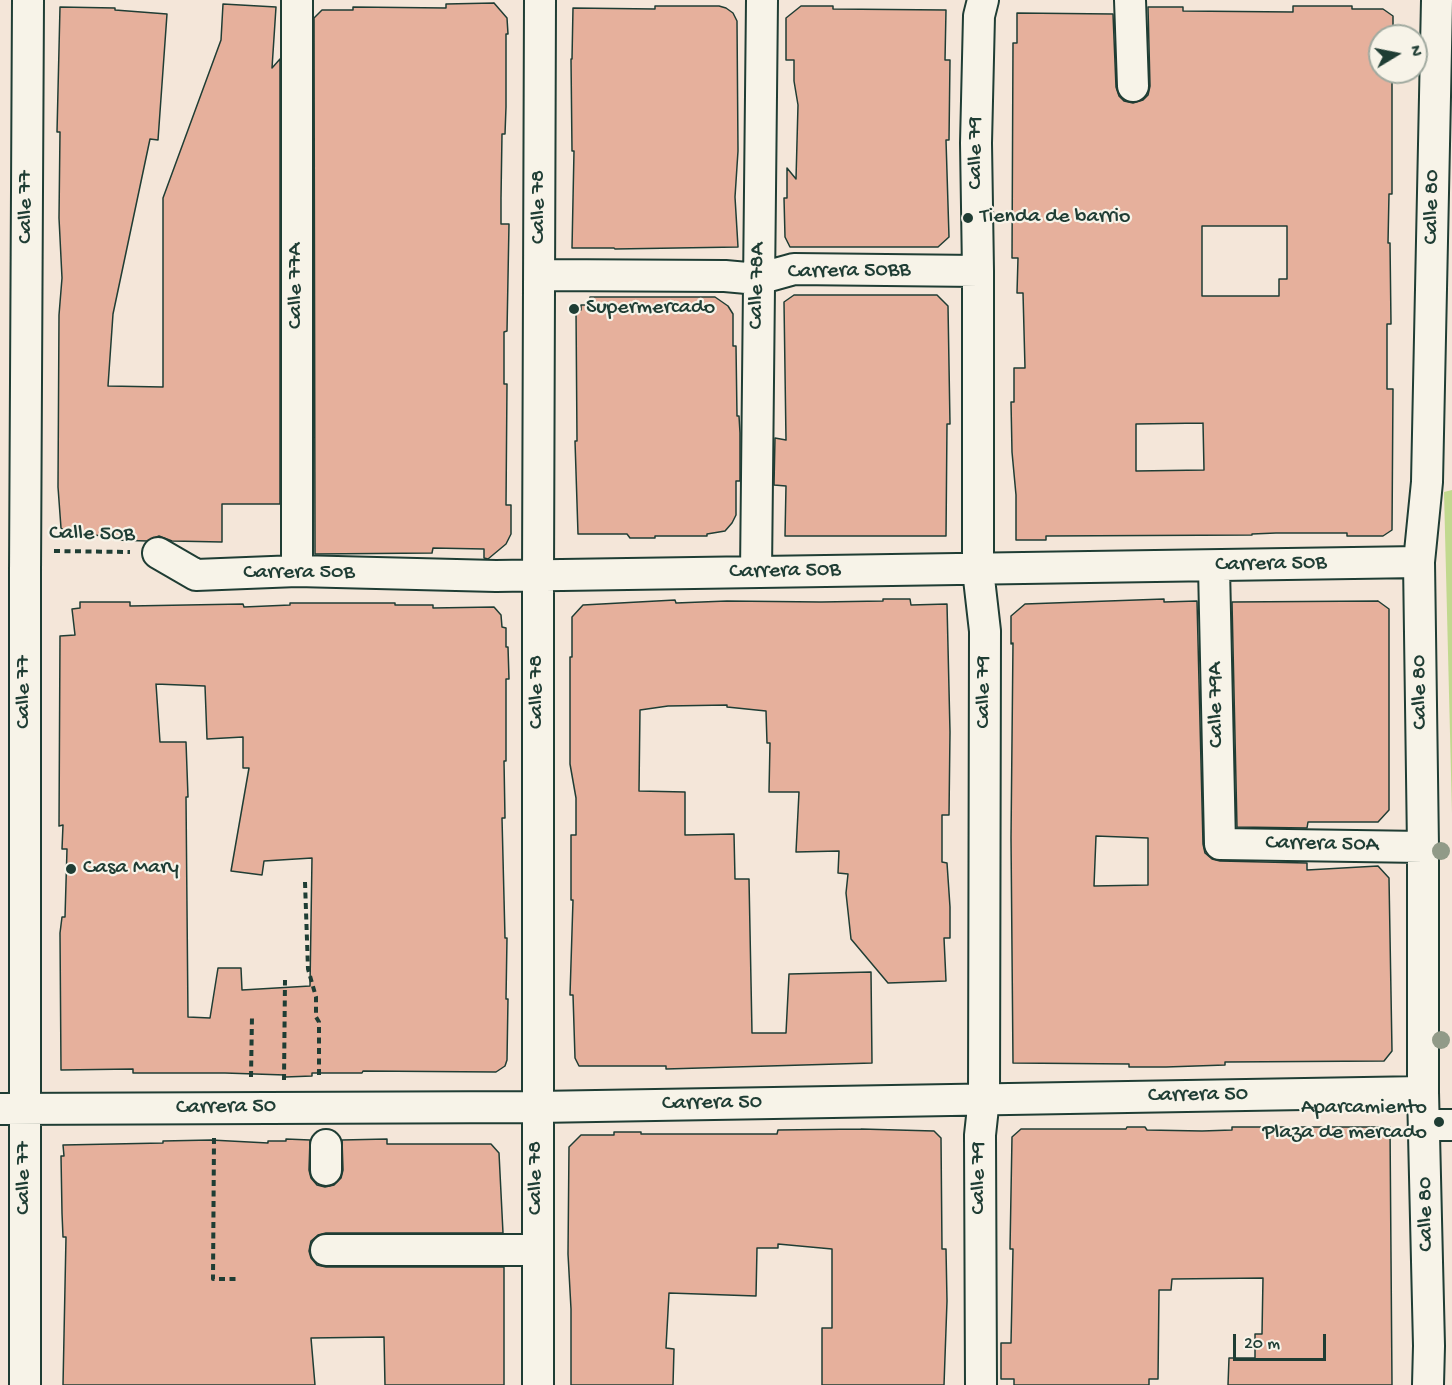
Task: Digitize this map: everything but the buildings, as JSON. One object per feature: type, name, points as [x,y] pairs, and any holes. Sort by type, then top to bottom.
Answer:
[{"type":"street","name":"Calle 77","points":[[25,1385],[13,1110],[17,565],[28,0]]},
{"type":"street","name":"Calle 77A","points":[[297,0],[297,572]]},
{"type":"street","name":"Calle 78","points":[[538,1385],[540,0]]},
{"type":"street","name":"Calle 78A","points":[[756,572],[762,0]]},
{"type":"street","name":"Calle 79","points":[[981,1385],[980,1135],[984,1098],[985,631],[978,570],[976,142],[979,16],[983,0]]},
{"type":"street","points":[[1130,0],[1133,86]]},
{"type":"street","name":"Calle 80","points":[[1428,1385],[1440,1346],[1439,1125],[1424,1092],[1419,562],[1440,475],[1437,0]]},
{"type":"street","name":"Carrera 50BB","points":[[540,275],[725,276],[758,279],[794,269],[978,271]]},
{"type":"street","name":"Carrera 50B","points":[[158,553],[196,575],[297,572],[538,576],[1419,562]]},
{"type":"street","name":"Calle 79A","points":[[1214,567],[1220,844]]},
{"type":"street","name":"Carrera 50A","points":[[1220,844],[1423,847]]},
{"type":"street","name":"Carrera 50","points":[[13,1110],[537,1107],[1424,1092]]},
{"type":"street","points":[[326,1250],[538,1250]]},
{"type":"path","name":"Calle 50B","points":[[17,565],[158,553]]},
{"type":"path","points":[[305,882],[308,969],[316,997],[316,1017],[319,1022],[319,1107]]},
{"type":"path","points":[[285,980],[285,1107]]},
{"type":"path","points":[[250,1108],[252,1017]]},
{"type":"path","points":[[214,1108],[213,1279],[237,1279]]},
{"type":"green space","points":[[1452,490],[1452,814],[1444,492]]},
{"type":"place","name":"Tienda de barrio","points":[[968,218]]},
{"type":"place","name":"Supermercado","points":[[574,309]]},
{"type":"place","name":"Casa Mary","points":[[71,869]]},
{"type":"place","name":"Aparcamiento Plaza de mercado","points":[[1439,1122]]}]
